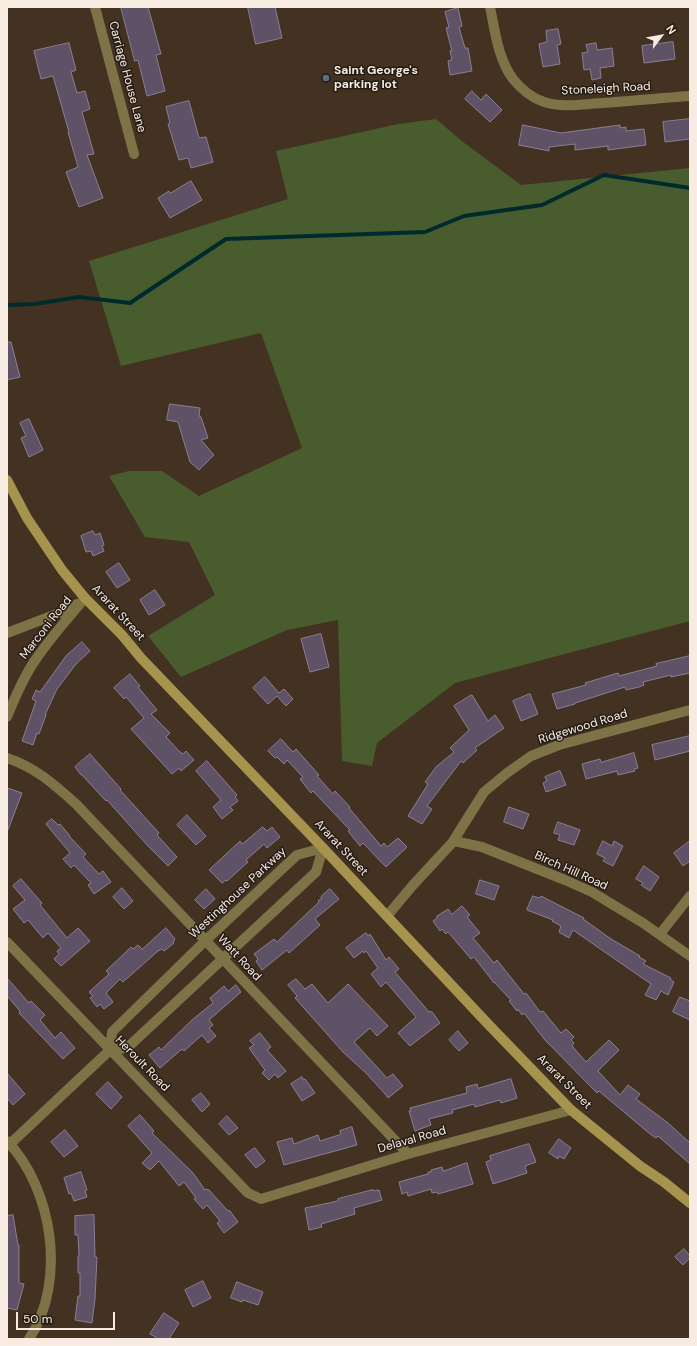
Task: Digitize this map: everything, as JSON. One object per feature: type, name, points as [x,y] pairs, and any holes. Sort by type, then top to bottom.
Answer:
[{"type":"main road","name":"Ararat Street","points":[[7,480],[27,518],[62,570],[85,598],[122,635],[141,658],[571,1110],[634,1161],[690,1203]]},
{"type":"street","name":"Carriage House Lane","points":[[95,7],[134,154]]},
{"type":"street","name":"Stoneleigh Road","points":[[490,7],[497,44],[512,79],[533,97],[545,103],[558,105],[586,104],[690,96]]},
{"type":"street","points":[[7,633],[62,612],[85,598]]},
{"type":"street","name":"Marconi Road","points":[[7,717],[35,660],[60,627],[85,598]]},
{"type":"street","name":"Ridgewood Road","points":[[387,916],[452,843],[484,792],[531,756],[559,745],[690,710]]},
{"type":"street","name":"Watt Road","points":[[7,758],[36,771],[61,790],[408,1154]]},
{"type":"street","name":"Birch Hill Road","points":[[452,843],[454,842],[482,847],[592,892],[660,934],[690,956]]},
{"type":"street","points":[[29,1339],[42,1313],[47,1294],[51,1254],[50,1234],[40,1195],[28,1171],[8,1142],[110,1050],[127,1048],[316,872],[323,848]]},
{"type":"street","name":"Westinghouse Parkway","points":[[110,1050],[112,1032],[205,941],[298,855],[323,848]]},
{"type":"street","points":[[660,934],[690,896]]},
{"type":"street","name":"Heroult Road","points":[[7,942],[248,1192],[261,1199]]},
{"type":"street","name":"Delaval Road","points":[[261,1199],[408,1154],[571,1110]]},
{"type":"green space","points":[[436,119],[463,142],[521,185],[690,168],[690,621],[455,683],[377,743],[372,766],[342,761],[338,620],[287,630],[181,677],[148,636],[215,595],[189,542],[145,537],[109,476],[129,471],[162,471],[199,496],[302,448],[261,333],[121,366],[89,261],[288,199],[276,151],[398,124]]},
{"type":"building","points":[[121,7],[148,7],[161,54],[156,55],[165,91],[147,96],[138,60],[135,61]]},
{"type":"building","points":[[248,7],[275,7],[282,38],[256,44]]},
{"type":"building","points":[[458,8],[462,26],[459,27],[465,48],[468,48],[472,71],[450,75],[448,61],[452,60],[450,51],[452,51],[446,28],[449,27],[445,12]]},
{"type":"building","points":[[558,29],[561,44],[557,45],[560,64],[543,67],[539,44],[547,42],[546,31]]},
{"type":"building","points":[[673,42],[675,59],[644,63],[642,46]]},
{"type":"building","points":[[69,43],[76,70],[71,72],[77,93],[85,91],[90,109],[82,112],[94,154],[87,155],[103,198],[79,207],[66,172],[78,167],[53,76],[41,79],[34,51]]},
{"type":"building","points":[[596,43],[597,50],[612,48],[614,66],[600,68],[601,78],[592,80],[590,69],[584,70],[582,53],[588,52],[586,45]]},
{"type":"building","points":[[472,91],[481,100],[486,94],[502,110],[490,122],[465,99]]},
{"type":"building","points":[[189,101],[199,138],[206,137],[213,162],[191,168],[188,158],[179,160],[168,124],[170,123],[166,107]]},
{"type":"building","points":[[690,119],[690,139],[665,142],[663,122]]},
{"type":"building","points":[[523,125],[561,133],[620,125],[620,128],[626,127],[626,131],[644,129],[646,145],[608,150],[608,146],[575,150],[575,144],[549,147],[549,151],[519,145]]},
{"type":"building","points":[[191,181],[202,200],[170,218],[158,198]]},
{"type":"building","points":[[7,342],[11,342],[20,377],[7,380]]},
{"type":"building","points":[[170,404],[200,408],[199,416],[201,417],[208,438],[201,440],[214,455],[199,470],[190,462],[178,422],[167,420]]},
{"type":"building","points":[[29,419],[43,450],[29,457],[21,438],[26,436],[20,423]]},
{"type":"building","points":[[93,531],[95,535],[100,533],[104,545],[102,546],[104,551],[93,556],[91,551],[86,552],[81,536]]},
{"type":"building","points":[[119,563],[130,580],[117,588],[106,572]]},
{"type":"building","points":[[155,590],[165,605],[149,615],[140,600]]},
{"type":"building","points":[[321,634],[329,667],[310,672],[301,639]]},
{"type":"building","points":[[82,642],[90,651],[76,664],[57,689],[33,745],[22,741],[36,701],[32,699],[36,690],[40,692],[66,656]]},
{"type":"building","points":[[690,656],[690,673],[671,677],[671,675],[643,682],[644,685],[639,687],[626,690],[625,687],[557,709],[552,694],[586,685],[585,683],[618,673],[619,676],[657,666],[656,664]]},
{"type":"building","points":[[130,674],[140,686],[138,687],[157,710],[151,714],[170,733],[166,737],[180,752],[183,754],[186,751],[194,760],[181,771],[179,768],[172,774],[131,729],[144,718],[126,697],[124,699],[114,688]]},
{"type":"building","points":[[265,677],[279,693],[284,689],[293,699],[286,706],[277,696],[268,704],[253,688]]},
{"type":"building","points":[[530,694],[538,714],[521,721],[513,701]]},
{"type":"building","points":[[472,695],[488,721],[495,715],[504,728],[475,748],[477,750],[463,763],[461,761],[427,806],[432,809],[422,824],[408,816],[428,784],[425,782],[436,767],[454,752],[450,748],[469,730],[454,706]]},
{"type":"building","points":[[690,736],[690,751],[655,760],[652,745]]},
{"type":"building","points":[[281,739],[293,752],[296,749],[319,775],[317,776],[333,794],[335,791],[350,807],[349,808],[381,846],[384,843],[387,847],[398,838],[407,847],[386,867],[363,843],[360,846],[348,831],[350,830],[313,791],[311,793],[300,779],[303,777],[287,760],[284,764],[268,751]]},
{"type":"building","points":[[634,753],[638,768],[634,769],[635,771],[618,775],[617,771],[586,779],[582,764],[600,759],[601,762]]},
{"type":"building","points":[[90,754],[159,833],[157,835],[177,857],[168,866],[75,767]]},
{"type":"building","points":[[207,761],[237,795],[235,797],[238,801],[230,807],[233,810],[222,819],[213,807],[221,800],[196,771]]},
{"type":"building","points":[[560,771],[566,785],[546,792],[543,783],[547,781],[545,777]]},
{"type":"building","points":[[7,788],[22,793],[8,830],[7,829]]},
{"type":"building","points":[[509,807],[529,814],[523,829],[504,822]]},
{"type":"building","points":[[187,815],[206,836],[196,845],[177,825]]},
{"type":"building","points":[[52,819],[58,825],[60,824],[86,854],[83,857],[99,874],[103,871],[111,882],[94,894],[88,885],[91,883],[74,865],[71,868],[63,859],[70,853],[46,824]]},
{"type":"building","points":[[558,822],[580,830],[574,845],[558,840],[560,835],[554,833]]},
{"type":"building","points":[[263,827],[267,831],[272,827],[280,837],[267,848],[264,844],[246,860],[248,862],[227,881],[226,880],[222,883],[209,870],[240,841],[242,844]]},
{"type":"building","points":[[603,841],[612,846],[614,841],[623,846],[613,866],[603,861],[605,858],[597,854]]},
{"type":"building","points":[[690,841],[690,861],[683,866],[674,853]]},
{"type":"building","points":[[644,866],[659,877],[650,891],[641,885],[643,883],[636,879]]},
{"type":"building","points":[[21,879],[42,903],[40,905],[67,938],[78,928],[90,941],[61,966],[54,959],[59,954],[57,951],[61,948],[48,933],[43,938],[28,920],[24,923],[13,909],[25,900],[13,886]]},
{"type":"building","points":[[480,880],[499,886],[494,900],[476,894]]},
{"type":"building","points":[[122,888],[133,901],[124,909],[113,897]]},
{"type":"building","points":[[206,889],[215,899],[204,909],[195,900]]},
{"type":"building","points":[[330,889],[339,899],[315,919],[320,925],[289,953],[287,950],[262,970],[256,961],[258,959],[254,954],[274,939],[277,942],[319,902],[318,901],[322,898],[321,897]]},
{"type":"building","points":[[533,896],[539,898],[541,896],[584,918],[583,919],[611,939],[640,956],[639,957],[646,961],[643,964],[671,978],[670,979],[674,982],[668,995],[661,991],[656,1000],[645,995],[651,984],[573,930],[569,938],[559,932],[561,926],[552,921],[553,920],[527,910]]},
{"type":"building","points":[[462,906],[470,915],[467,917],[480,933],[473,938],[494,963],[497,960],[524,994],[526,993],[540,1012],[543,1011],[561,1033],[566,1029],[574,1037],[571,1040],[574,1043],[572,1046],[586,1062],[609,1040],[619,1050],[598,1071],[620,1095],[628,1085],[640,1094],[636,1099],[668,1123],[690,1143],[690,1164],[658,1136],[656,1138],[650,1134],[599,1091],[597,1093],[545,1040],[524,1013],[522,1015],[518,1009],[517,1011],[509,1001],[511,1000],[494,983],[474,957],[471,959],[448,932],[446,934],[442,929],[440,931],[433,921],[437,918],[437,916],[448,909],[452,914]]},
{"type":"building","points":[[166,928],[175,939],[173,942],[174,943],[164,951],[162,949],[158,951],[123,982],[120,979],[106,993],[113,1002],[104,1009],[100,1004],[97,1007],[90,998],[93,996],[89,992],[109,974],[106,971],[131,947],[133,949],[138,945],[142,949]]},
{"type":"building","points":[[366,933],[368,936],[370,934],[386,960],[389,957],[399,969],[395,972],[429,1012],[430,1011],[433,1013],[440,1023],[410,1046],[398,1033],[416,1017],[386,982],[381,987],[371,974],[378,968],[366,951],[364,953],[363,951],[354,958],[346,948]]},
{"type":"building","points":[[7,978],[29,1003],[31,1001],[45,1015],[40,1020],[55,1038],[61,1032],[75,1048],[63,1059],[19,1013],[20,1011],[7,996]]},
{"type":"building","points":[[296,979],[305,989],[312,984],[328,1003],[348,984],[388,1026],[377,1036],[370,1028],[354,1042],[387,1078],[393,1074],[403,1086],[388,1098],[366,1073],[343,1052],[295,998],[297,996],[288,985]]},
{"type":"building","points":[[236,985],[241,992],[209,1020],[213,1025],[209,1028],[216,1036],[208,1043],[202,1035],[184,1051],[182,1049],[160,1068],[149,1055],[159,1047],[161,1050],[192,1020],[213,1003],[210,998],[224,986],[228,991]]},
{"type":"building","points":[[680,997],[690,1001],[690,1020],[673,1012]]},
{"type":"building","points":[[458,1031],[468,1043],[459,1051],[449,1040]]},
{"type":"building","points":[[260,1033],[271,1047],[267,1050],[286,1071],[278,1078],[275,1074],[269,1080],[262,1073],[265,1070],[249,1048],[254,1045],[250,1041]]},
{"type":"building","points":[[7,1073],[25,1094],[13,1105],[7,1098]]},
{"type":"building","points":[[302,1077],[315,1093],[302,1101],[291,1084]]},
{"type":"building","points":[[511,1079],[517,1098],[501,1103],[500,1100],[475,1107],[474,1104],[452,1110],[453,1113],[429,1119],[431,1125],[415,1131],[409,1111],[411,1111],[410,1108],[467,1093],[466,1087],[477,1084],[478,1088]]},
{"type":"building","points":[[108,1082],[122,1097],[111,1109],[96,1094]]},
{"type":"building","points":[[201,1093],[210,1104],[202,1112],[192,1100]]},
{"type":"building","points":[[140,1115],[154,1131],[152,1133],[193,1173],[205,1190],[209,1190],[227,1210],[230,1211],[238,1222],[224,1233],[217,1223],[220,1221],[207,1205],[203,1209],[194,1199],[196,1198],[184,1182],[179,1186],[159,1161],[150,1170],[142,1163],[152,1153],[128,1126]]},
{"type":"building","points":[[227,1116],[238,1128],[229,1135],[219,1124]]},
{"type":"building","points":[[352,1127],[357,1145],[284,1165],[277,1142],[292,1138],[294,1144],[318,1135],[320,1141],[339,1135],[341,1134],[340,1131]]},
{"type":"building","points":[[65,1130],[78,1146],[64,1157],[51,1142]]},
{"type":"building","points":[[559,1139],[571,1148],[564,1159],[559,1156],[558,1159],[549,1153]]},
{"type":"building","points":[[529,1144],[536,1162],[525,1166],[527,1173],[493,1184],[486,1162],[491,1160],[490,1156]]},
{"type":"building","points":[[255,1148],[265,1161],[256,1168],[245,1155]]},
{"type":"building","points":[[467,1163],[473,1184],[438,1194],[437,1192],[432,1193],[431,1189],[408,1196],[407,1192],[402,1194],[399,1182],[428,1174],[431,1170],[442,1167],[443,1171]]},
{"type":"building","points":[[81,1172],[87,1190],[85,1191],[87,1197],[74,1201],[71,1193],[69,1194],[64,1178]]},
{"type":"building","points":[[373,1190],[379,1190],[382,1200],[354,1208],[355,1214],[321,1224],[322,1227],[309,1230],[305,1208],[338,1201],[338,1199]]},
{"type":"building","points":[[13,1215],[19,1245],[19,1283],[24,1284],[17,1310],[7,1308],[7,1216]]},
{"type":"building","points":[[94,1215],[95,1257],[97,1257],[92,1323],[75,1320],[78,1296],[80,1296],[80,1273],[78,1273],[78,1235],[75,1235],[75,1216]]},
{"type":"building","points":[[684,1249],[690,1258],[683,1265],[675,1257]]},
{"type":"building","points":[[203,1281],[211,1298],[193,1307],[185,1290]]},
{"type":"building","points":[[237,1282],[263,1292],[258,1305],[231,1298]]},
{"type":"building","points":[[164,1313],[179,1323],[169,1339],[159,1339],[150,1334]]},
{"type":"waterway","points":[[7,305],[35,304],[79,297],[130,303],[226,239],[425,232],[464,216],[542,205],[604,175],[690,188]]},
{"type":"place","name":"Saint George's parking lot","points":[[326,78]]}]
